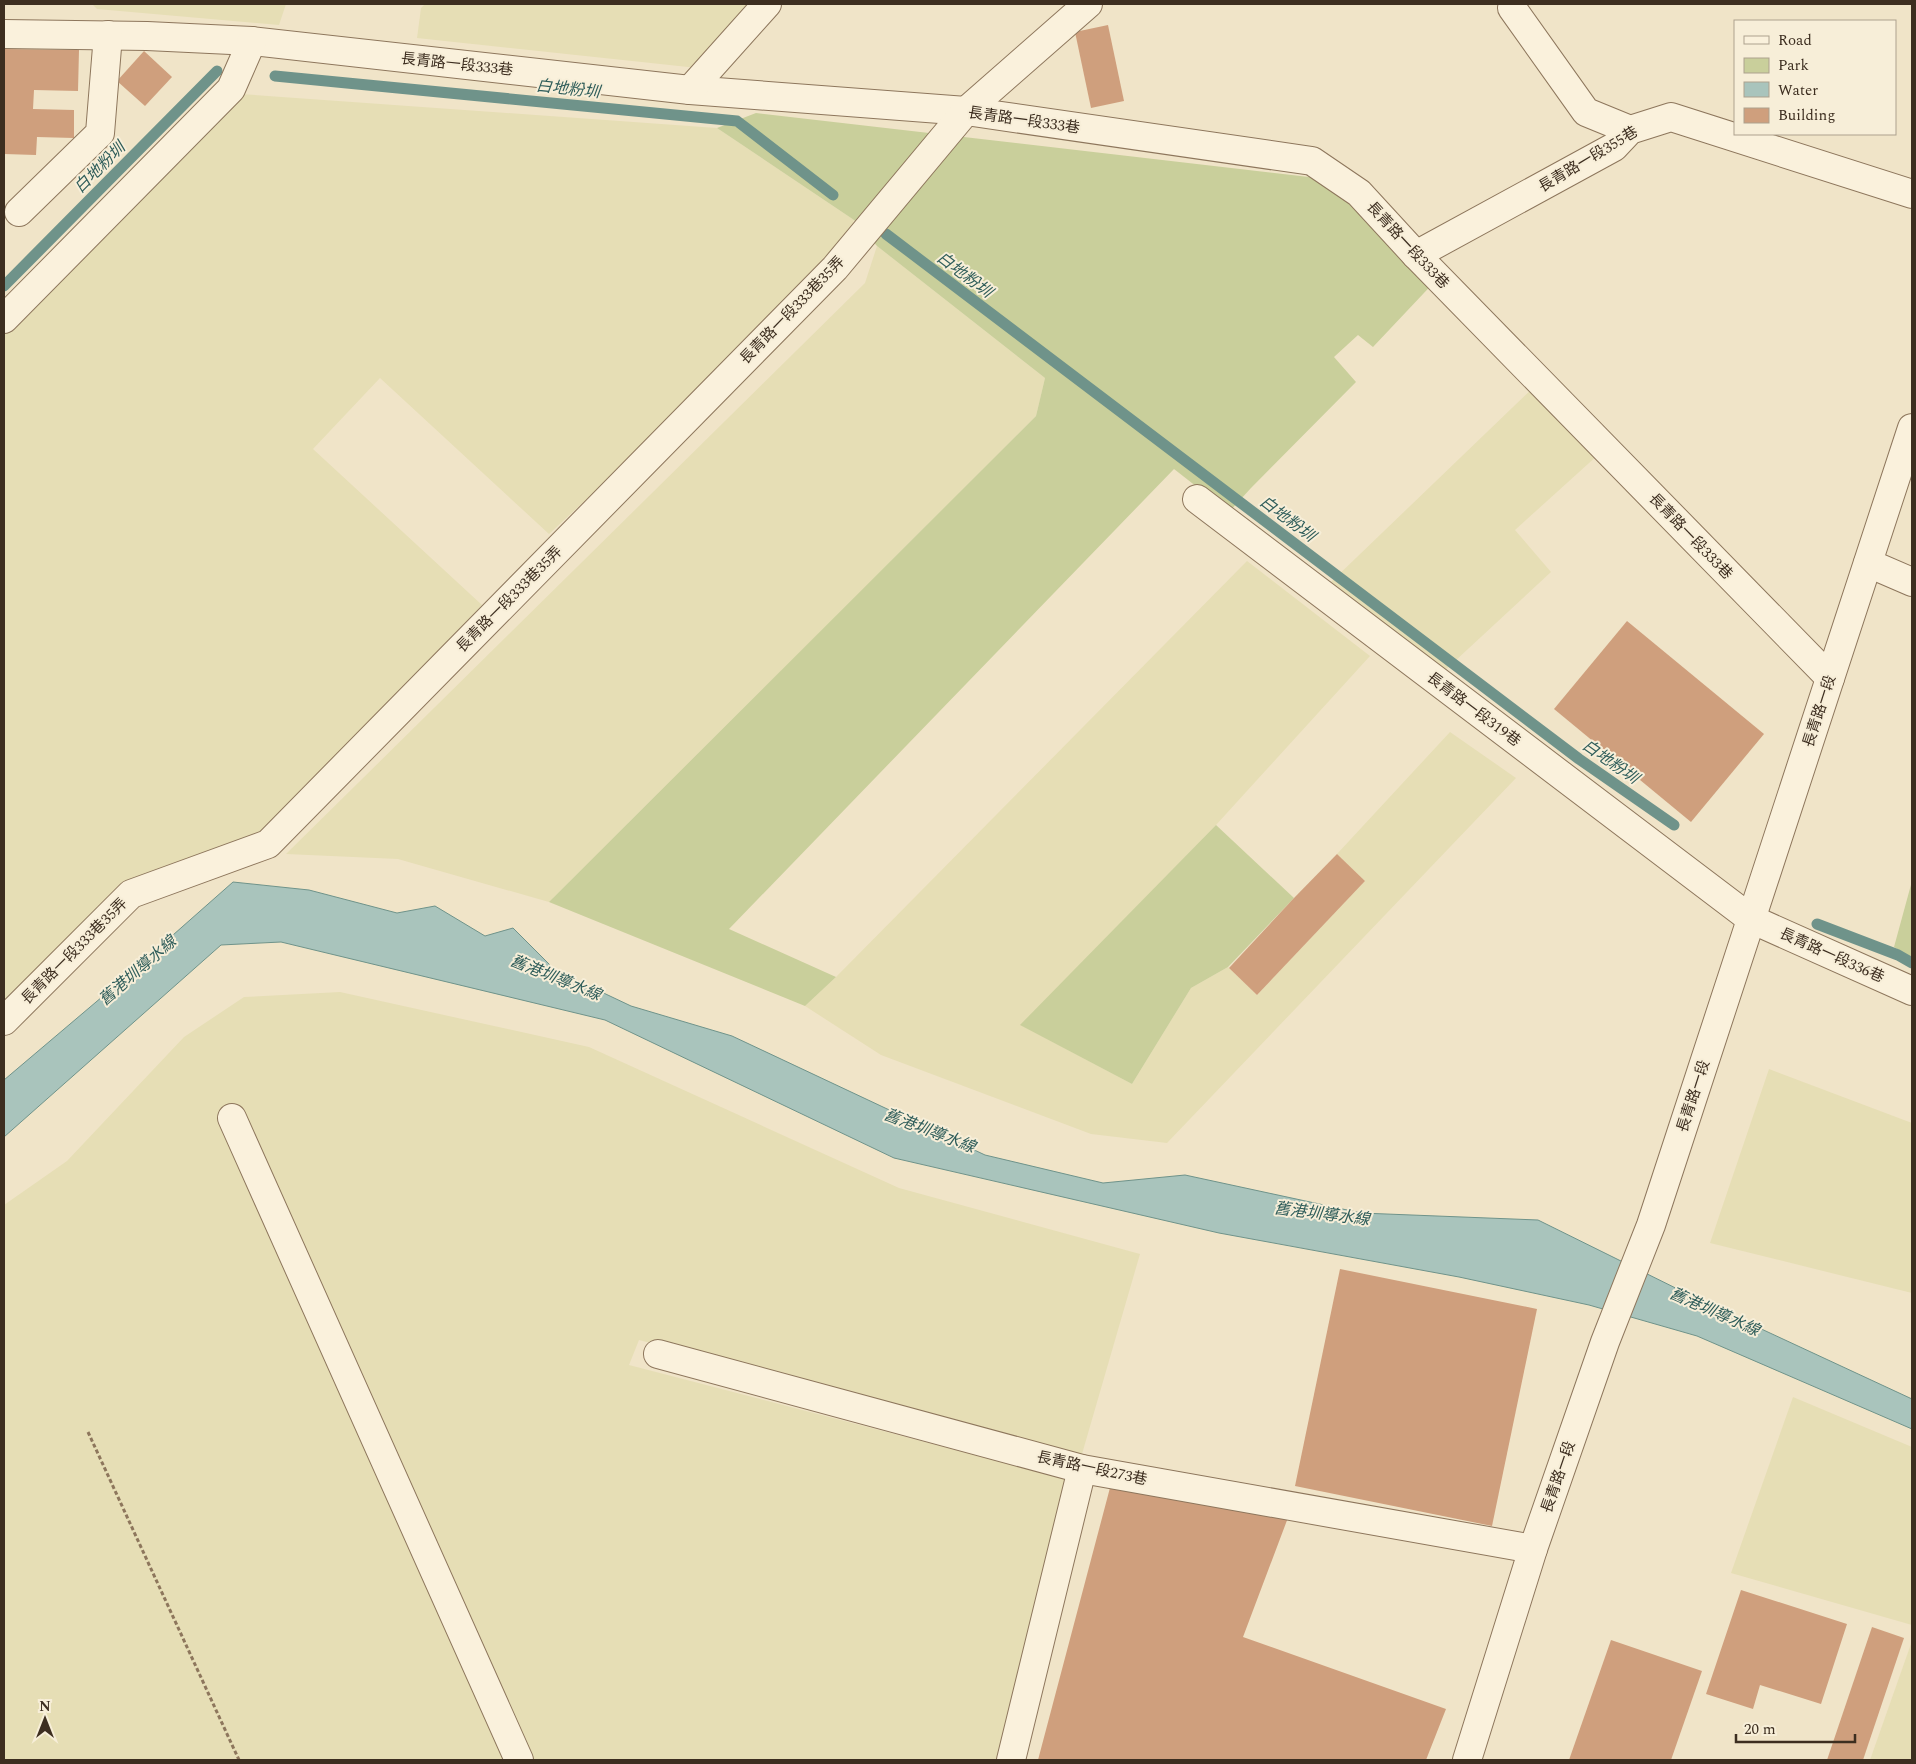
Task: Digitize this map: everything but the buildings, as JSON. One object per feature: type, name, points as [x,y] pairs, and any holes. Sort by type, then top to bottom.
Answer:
[{"type":"street","points":[[690,90],[767,4]]},
{"type":"street","name":"長青路一段333巷35弄","points":[[4,1021],[131,894],[268,844],[835,268],[966,111],[1088,4]]},
{"type":"street","points":[[1512,8],[1586,112],[1630,130]]},
{"type":"street","name":"長青路一段333巷","points":[[4,34],[108,35],[252,41],[690,90],[966,111],[1312,161],[1359,193],[1416,255],[1830,678]]},
{"type":"street","points":[[18,212],[100,133],[108,35]]},
{"type":"street","points":[[4,319],[231,89],[252,41]]},
{"type":"street","name":"長青路一段355巷","points":[[1416,255],[1614,147],[1630,130],[1671,117],[1912,194]]},
{"type":"street","name":"長青路一段","points":[[1466,1760],[1533,1549],[1605,1342],[1651,1225],[1912,428]]},
{"type":"street","name":"長青路一段319巷","points":[[1197,499],[1751,919]]},
{"type":"street","points":[[1868,562],[1912,582]]},
{"type":"street","name":"長青路一段336巷","points":[[1751,919],[1912,991]]},
{"type":"street","points":[[232,1118],[519,1760]]},
{"type":"street","name":"長青路一段273巷","points":[[658,1354],[1082,1469],[1533,1549]]},
{"type":"street","points":[[1011,1760],[1082,1469]]},
{"type":"path","points":[[88,1432],[239,1760]]},
{"type":"shaded area","points":[[92,4],[286,4],[279,25],[97,9]]},
{"type":"shaded area","points":[[425,4],[763,4],[707,69],[417,38],[421,8]]},
{"type":"shaded area","points":[[241,94],[717,128],[854,220],[843,261],[549,534],[380,378],[313,449],[482,605],[263,843],[141,877],[4,1020],[4,324]]},
{"type":"shaded area","points":[[877,246],[1045,378],[1036,416],[549,902],[398,859],[286,854],[865,283]]},
{"type":"shaded area","points":[[1537,384],[1599,454],[1515,530],[1551,572],[1441,674],[1331,582]]},
{"type":"shaded area","points":[[1247,561],[1370,656],[1216,825],[1021,1025],[1132,1084],[1191,988],[1228,967],[1257,995],[1365,881],[1337,854],[1450,732],[1516,778],[1167,1143],[1091,1134],[881,1055],[805,1006],[836,977]]},
{"type":"shaded area","points":[[340,992],[589,1047],[899,1188],[1140,1254],[1082,1454],[639,1340],[629,1365],[1079,1482],[1014,1760],[4,1760],[4,1205],[67,1161],[184,1037],[244,997]]},
{"type":"shaded area","points":[[1769,1069],[1912,1123],[1912,1293],[1710,1243]]},
{"type":"shaded area","points":[[1793,1397],[1912,1447],[1912,1625],[1731,1573]]},
{"type":"shaded area","points":[[1912,1641],[1912,1760],[1870,1760]]},
{"type":"green space","points":[[756,113],[1335,180],[1440,276],[1373,347],[1358,335],[1334,357],[1356,382],[1229,512],[1174,469],[729,929],[836,977],[805,1006],[549,902],[1036,416],[1045,378],[877,246],[854,220],[717,128]]},
{"type":"green space","points":[[1216,825],[1294,898],[1228,967],[1191,988],[1132,1084],[1020,1025]]},
{"type":"green space","points":[[1912,881],[1912,958],[1894,947]]},
{"type":"water","name":"舊港圳導水線","points":[[233,882],[309,890],[397,913],[435,906],[485,936],[513,928],[555,970],[631,1006],[732,1036],[985,1155],[1103,1183],[1185,1175],[1361,1213],[1538,1220],[1714,1307],[1912,1399],[1912,1429],[1697,1336],[1589,1305],[1459,1277],[1219,1233],[894,1158],[605,1020],[281,942],[221,945],[4,1137],[4,1080],[122,980]]},
{"type":"waterway","name":"白地粉圳","points":[[4,286],[217,71]]},
{"type":"waterway","name":"白地粉圳","points":[[275,76],[737,121],[833,195]]},
{"type":"waterway","name":"白地粉圳","points":[[886,234],[1579,759],[1674,825]]},
{"type":"waterway","name":"白地粉圳","points":[[1817,924],[1898,955],[1912,963]]}]
